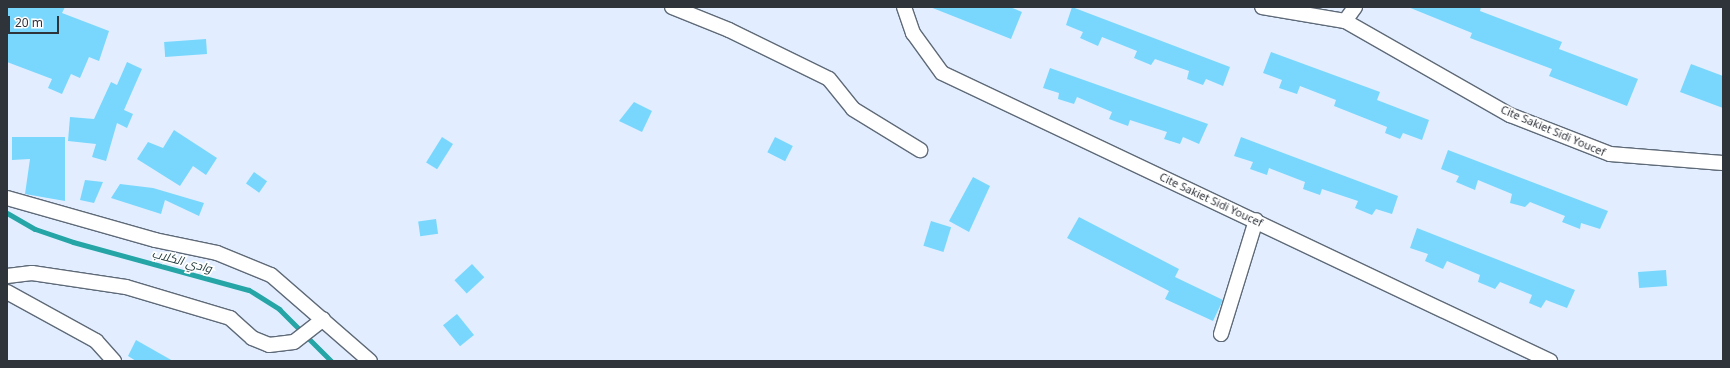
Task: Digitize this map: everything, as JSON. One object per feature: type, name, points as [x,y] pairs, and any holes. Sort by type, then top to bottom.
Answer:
[{"type":"street","points":[[672,7],[729,30],[829,78],[853,109],[920,150]]},
{"type":"street","name":"Cite Sakiet Sidi Youcef","points":[[904,7],[913,32],[942,73],[1256,220],[1550,361]]},
{"type":"street","name":"Cite Sakiet Sidi Youcef","points":[[1262,7],[1345,21],[1510,115],[1610,154],[1723,163]]},
{"type":"street","points":[[1345,21],[1355,7]]},
{"type":"street","points":[[7,198],[155,240],[217,253],[271,275],[370,361]]},
{"type":"street","points":[[1221,334],[1256,220]]},
{"type":"street","points":[[7,276],[32,273],[126,287],[230,318],[252,338],[268,345],[294,342],[323,319]]},
{"type":"street","points":[[7,292],[96,341],[114,361]]},
{"type":"building","points":[[7,7],[65,7],[62,13],[109,31],[99,61],[89,57],[80,78],[71,74],[62,94],[48,88],[52,79],[7,62]]},
{"type":"building","points":[[930,7],[1010,7],[1022,12],[1011,39]]},
{"type":"building","points":[[1072,7],[1230,67],[1223,86],[1206,79],[1203,85],[1187,79],[1189,71],[1155,59],[1151,65],[1134,58],[1137,51],[1102,37],[1098,46],[1080,38],[1083,32],[1066,25]]},
{"type":"building","points":[[1408,7],[1481,7],[1480,11],[1562,42],[1559,49],[1638,79],[1627,106],[1549,76],[1552,69],[1470,38],[1472,33]]},
{"type":"building","points":[[206,39],[207,54],[165,57],[164,42]]},
{"type":"building","points":[[1271,52],[1380,92],[1377,100],[1429,120],[1422,140],[1403,133],[1400,139],[1385,133],[1387,127],[1334,106],[1336,100],[1300,86],[1297,94],[1279,88],[1282,80],[1263,73]]},
{"type":"building","points":[[127,62],[142,69],[124,110],[133,114],[127,128],[117,123],[106,161],[92,157],[96,144],[68,141],[70,117],[94,119],[111,82],[117,85]]},
{"type":"building","points":[[1691,64],[1723,76],[1723,108],[1680,92]]},
{"type":"building","points":[[1050,68],[1208,124],[1199,144],[1183,137],[1180,144],[1164,139],[1167,132],[1130,120],[1128,126],[1109,119],[1112,112],[1077,97],[1074,104],[1058,99],[1059,93],[1043,88]]},
{"type":"building","points":[[634,102],[652,111],[642,132],[619,121]]},
{"type":"building","points":[[174,130],[217,158],[206,175],[193,166],[180,186],[137,159],[148,142],[163,148]]},
{"type":"building","points":[[12,137],[65,137],[65,201],[25,194],[30,159],[12,160]]},
{"type":"building","points":[[442,137],[453,144],[437,169],[426,162]]},
{"type":"building","points":[[775,137],[793,146],[785,161],[767,152]]},
{"type":"building","points":[[1241,137],[1398,196],[1392,214],[1376,209],[1372,215],[1355,208],[1358,201],[1322,189],[1320,195],[1303,189],[1305,182],[1269,168],[1267,175],[1250,169],[1253,162],[1234,156]]},
{"type":"building","points":[[1448,150],[1608,211],[1600,229],[1581,223],[1580,229],[1562,222],[1565,216],[1530,202],[1525,207],[1510,203],[1512,194],[1478,180],[1475,190],[1456,182],[1459,176],[1441,169]]},
{"type":"building","points":[[254,172],[267,181],[259,193],[246,183]]},
{"type":"building","points":[[973,177],[990,186],[969,232],[949,221]]},
{"type":"building","points":[[85,180],[103,182],[94,203],[80,200]]},
{"type":"building","points":[[120,184],[153,188],[204,203],[199,216],[165,200],[161,214],[111,198]]},
{"type":"building","points":[[1079,217],[1179,269],[1175,277],[1223,300],[1213,321],[1165,299],[1169,291],[1067,238]]},
{"type":"building","points":[[436,219],[438,234],[420,236],[418,222]]},
{"type":"building","points":[[931,221],[951,227],[943,252],[923,246]]},
{"type":"building","points":[[1417,228],[1575,290],[1567,308],[1546,300],[1541,308],[1529,303],[1532,295],[1500,282],[1495,289],[1478,282],[1480,275],[1447,261],[1443,269],[1425,261],[1428,254],[1410,248]]},
{"type":"building","points":[[472,264],[484,277],[467,294],[454,280]]},
{"type":"building","points":[[1666,270],[1667,286],[1639,288],[1638,272]]},
{"type":"building","points":[[457,314],[474,335],[460,346],[443,325]]},
{"type":"building","points":[[136,340],[173,361],[136,361],[128,356]]},
{"type":"waterway","name":"وادي الكلاب","points":[[7,213],[35,229],[73,242],[249,290],[279,309],[331,361]]}]
